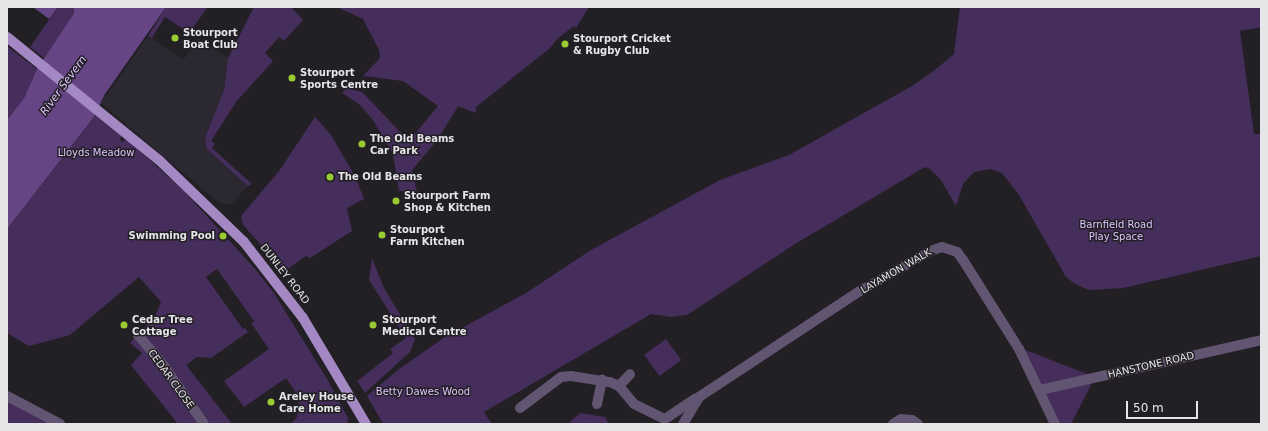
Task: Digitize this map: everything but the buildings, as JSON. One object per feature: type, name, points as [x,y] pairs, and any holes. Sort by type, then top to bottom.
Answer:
[{"type":"main road","name":"DUNLEY ROAD","points":[[7,37],[159,160],[225,222],[253,252],[303,318],[366,424]]},
{"type":"street","name":"LAYAMON WALK","points":[[683,424],[699,396],[854,295],[930,251],[942,247],[957,252],[964,260],[1019,349],[1040,390],[1054,424]]},
{"type":"street","name":"CEDAR CLOSE","points":[[138,335],[164,366],[204,424]]},
{"type":"street","name":"HANSTONE ROAD","points":[[1040,390],[1261,340]]},
{"type":"street","points":[[619,386],[630,374]]},
{"type":"street","points":[[520,408],[561,377],[602,380],[619,386],[634,404],[663,421],[699,396]]},
{"type":"street","points":[[597,404],[602,380]]},
{"type":"street","points":[[7,396],[60,424]]},
{"type":"street","points":[[893,424],[901,419],[912,420],[918,424]]},
{"type":"shaded area","points":[[148,36],[184,59],[198,38],[228,58],[224,90],[205,138],[207,148],[248,186],[232,203],[227,205],[219,203],[101,103]]},
{"type":"green space","points":[[58,7],[76,7],[74,13],[44,58],[30,47]]},
{"type":"green space","points":[[166,7],[208,7],[189,33],[165,17],[152,38],[148,36]]},
{"type":"green space","points":[[254,7],[291,7],[303,20],[284,41],[279,37],[265,53],[273,61],[236,102],[211,141],[215,144],[212,148],[252,184],[248,186],[207,149],[205,138],[224,90],[228,58]]},
{"type":"green space","points":[[337,7],[589,7],[576,28],[574,26],[557,39],[549,49],[476,107],[476,113],[458,106],[438,139],[412,170],[417,192],[399,191],[393,154],[373,120],[359,104],[342,93],[347,88],[362,92],[409,141],[438,106],[403,81],[363,76],[380,58],[379,50],[363,19]]},
{"type":"green space","points":[[960,7],[1261,7],[1261,27],[1240,31],[1254,134],[1261,134],[1261,256],[1123,288],[1089,290],[1075,284],[1066,277],[1019,195],[1002,173],[990,169],[974,172],[963,184],[956,206],[941,180],[930,169],[925,167],[795,244],[687,315],[671,317],[651,314],[484,412],[492,424],[383,424],[367,396],[399,369],[445,337],[526,293],[591,250],[720,180],[789,155],[912,86],[935,70],[954,54]]},
{"type":"green space","points":[[7,46],[37,69],[24,98],[7,120]]},
{"type":"green space","name":"Lloyds Meadow","points":[[96,115],[122,136],[120,139],[123,142],[125,139],[132,144],[184,191],[256,270],[274,293],[327,379],[348,418],[347,424],[291,424],[297,417],[299,397],[286,378],[244,407],[224,381],[269,349],[251,323],[254,321],[217,269],[206,277],[243,329],[245,328],[248,332],[211,358],[197,357],[186,365],[232,424],[178,424],[131,365],[142,353],[130,343],[155,317],[161,302],[139,277],[70,335],[29,346],[7,333],[7,229]]},
{"type":"green space","points":[[315,117],[331,135],[356,178],[364,199],[347,208],[352,231],[310,258],[306,256],[285,271],[243,225],[241,216],[279,171]]},
{"type":"green space","points":[[372,258],[384,288],[415,339],[410,352],[365,393],[357,381],[393,353],[390,349],[406,338],[369,280]]},
{"type":"green space","points":[[666,339],[681,360],[659,376],[644,355]]},
{"type":"green space","points":[[1020,348],[1095,377],[1071,424],[1056,424]]},
{"type":"green space","points":[[7,396],[60,424],[7,424]]},
{"type":"green space","points":[[580,413],[605,417],[609,424],[568,424]]},
{"type":"water","points":[[33,7],[58,7],[49,19]]},
{"type":"water","name":"River Severn","points":[[74,7],[166,7],[105,94],[94,117],[7,229],[7,120],[24,98],[37,69],[74,13]]},
{"type":"place","name":"Stourport Boat Club","points":[[175,38]]},
{"type":"place","name":"Stourport Cricket & Rugby Club","points":[[565,44]]},
{"type":"place","name":"Stourport Sports Centre","points":[[292,78]]},
{"type":"place","name":"The Old Beams Car Park","points":[[362,144]]},
{"type":"place","name":"The Old Beams","points":[[330,177]]},
{"type":"place","name":"Stourport Farm Shop & Kitchen","points":[[396,201]]},
{"type":"place","name":"Stourport Farm Kitchen","points":[[382,235]]},
{"type":"place","name":"Swimming Pool","points":[[223,236]]},
{"type":"place","name":"Cedar Tree Cottage","points":[[124,325]]},
{"type":"place","name":"Stourport Medical Centre","points":[[373,325]]},
{"type":"place","name":"Areley House Care Home","points":[[271,402]]},
{"type":"park label","name":"Barnfield Road Play Space","points":[[1116,230]]},
{"type":"park label","name":"Betty Dawes Wood","points":[[423,392]]}]
